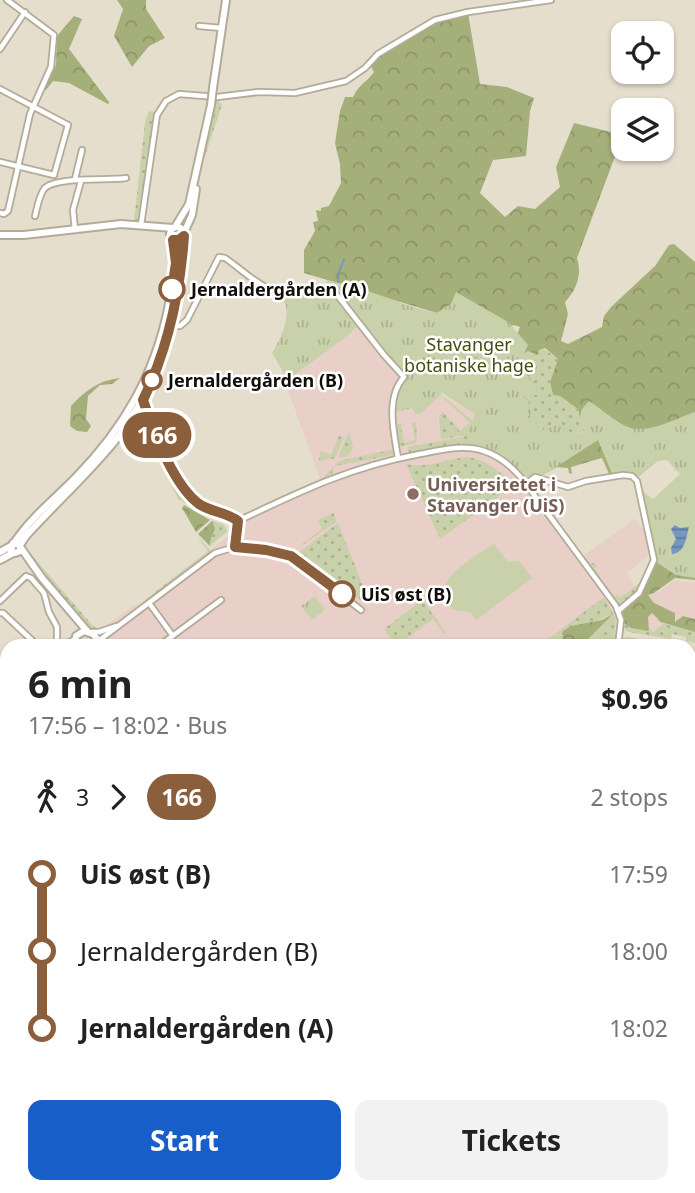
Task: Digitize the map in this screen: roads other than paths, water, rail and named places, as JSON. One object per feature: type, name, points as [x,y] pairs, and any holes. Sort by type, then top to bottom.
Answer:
[{"type":"main road","points":[[16,548],[26,525],[84,469],[113,435],[146,381],[167,326],[182,265],[184,235],[194,205],[226,0]]},
{"type":"main road","points":[[0,560],[16,548],[106,451],[143,400],[162,356],[167,326],[176,263],[170,232],[189,204],[203,146]]},
{"type":"main road","points":[[0,235],[24,236],[121,224],[181,228],[184,235]]},
{"type":"main road","points":[[141,225],[172,239],[179,240],[184,235]]},
{"type":"main road","points":[[0,552],[16,548]]},
{"type":"main road","points":[[16,548],[94,639]]},
{"type":"main road","points":[[68,607],[75,623],[75,639]]},
{"type":"main road","points":[[76,639],[81,632],[89,631]]},
{"type":"street","points":[[0,213],[7,212],[33,107],[51,67],[54,35],[7,0]]},
{"type":"street","points":[[141,225],[157,115],[174,95],[183,93],[217,97],[258,92],[295,93],[346,81],[365,68],[378,54],[435,20],[468,12],[551,0]]},
{"type":"street","points":[[0,49],[25,12]]},
{"type":"street","points":[[199,26],[223,28]]},
{"type":"street","points":[[0,89],[68,125],[54,176],[56,184]]},
{"type":"street","points":[[75,230],[73,210],[82,150]]},
{"type":"street","points":[[0,162],[54,176]]},
{"type":"street","points":[[35,216],[43,190],[56,184],[78,180],[126,178]]},
{"type":"street","points":[[167,326],[180,327],[187,320],[219,257],[225,258],[272,290],[310,287],[335,293],[404,377],[399,383],[391,417],[398,458]]},
{"type":"street","points":[[143,400],[154,429],[187,492],[204,508],[238,521]]},
{"type":"street","points":[[135,412],[144,416],[154,429]]},
{"type":"street","points":[[238,521],[322,481],[358,468],[453,448],[487,452],[510,465],[526,484],[618,611],[621,623],[619,639]]},
{"type":"street","points":[[526,484],[535,477],[568,487],[624,475],[632,476],[637,481],[654,560],[639,593],[631,603],[618,611]]},
{"type":"street","points":[[235,547],[238,521]]},
{"type":"street","points":[[103,639],[215,553],[235,547],[291,556],[361,610]]},
{"type":"street","points":[[0,601],[27,575],[44,593],[49,612],[57,627],[57,639]]},
{"type":"street","points":[[169,639],[222,600]]},
{"type":"street","points":[[149,603],[173,636]]},
{"type":"street","points":[[0,613],[4,613],[31,639]]},
{"type":"street","points":[[89,631],[97,633],[118,626]]},
{"type":"water","points":[[675,525],[680,528],[689,527],[682,548],[672,554],[671,548],[676,539],[671,529]]},
{"type":"waterway","points":[[338,282],[344,259]]},
{"type":"place","name":"Jernaldergården (A)","points":[[172,289]]},
{"type":"place","name":"Jernaldergården (B)","points":[[152,380]]},
{"type":"place","name":"Universitetet i Stavanger (UiS)","points":[[413,494]]},
{"type":"place","name":"UiS øst (B)","points":[[342,594]]},
{"type":"park label","name":"Stavanger botaniske hage","points":[[469,354]]}]
